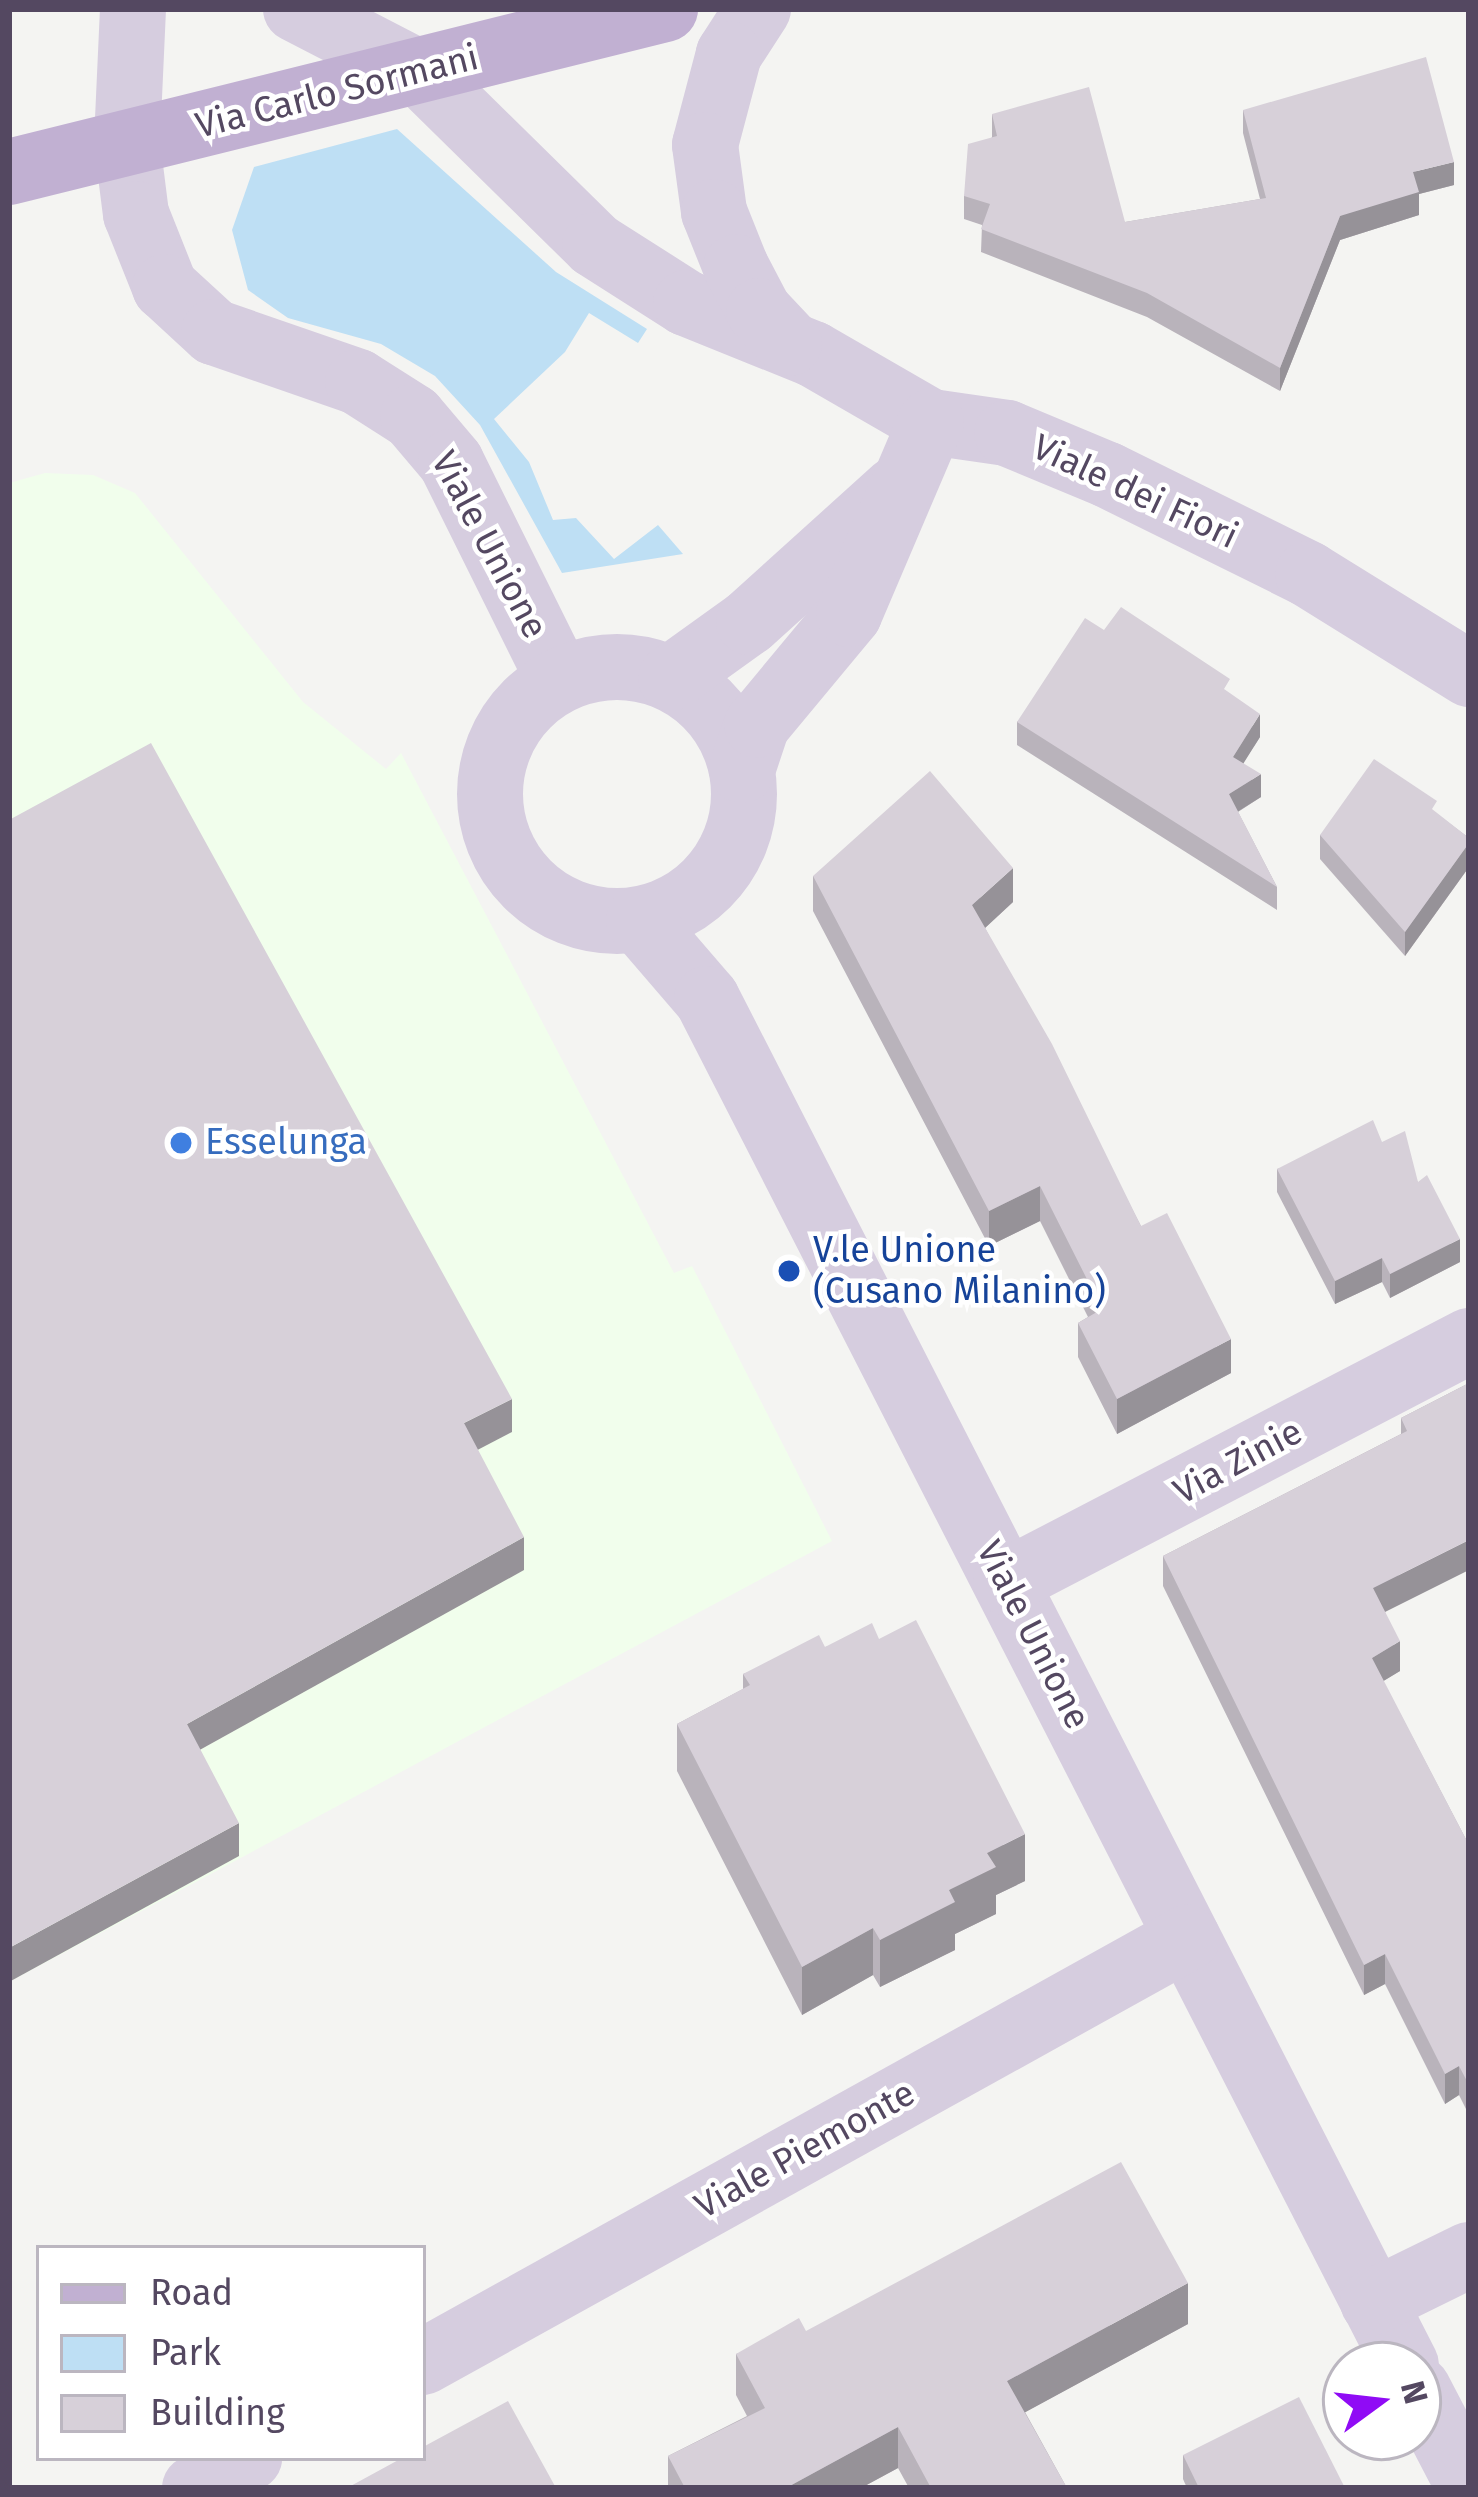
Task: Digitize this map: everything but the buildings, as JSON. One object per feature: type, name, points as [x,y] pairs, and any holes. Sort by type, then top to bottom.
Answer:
[{"type":"main road","name":"Via Carlo Sormani","points":[[9,172],[665,9]]},
{"type":"street","name":"Viale Unione","points":[[133,9],[127,143],[136,214],[165,287],[214,332],[358,382],[412,417],[451,462],[559,680]]},
{"type":"street","name":"Viale dei Fiori","points":[[296,9],[420,73],[595,245],[686,303],[789,343],[931,422],[1006,433],[1108,476],[1308,574],[1469,674]]},
{"type":"street","name":"Viale dei Fiori","points":[[758,9],[729,54],[705,145],[714,212],[729,249],[759,310],[789,343]]},
{"type":"street","points":[[742,770],[757,724],[849,614],[931,422]]},
{"type":"street","points":[[671,678],[749,622],[903,483]]},
{"type":"street","name":"Viale Unione","points":[[612,666],[671,678],[719,717],[742,770],[742,818],[714,877],[678,906],[639,920],[582,917],[548,901],[518,874],[493,824],[498,746],[516,715],[559,680],[612,666]]},
{"type":"street","name":"Viale Unione","points":[[639,920],[707,999],[1393,2341]]},
{"type":"street","name":"Via Zinie","points":[[1006,1582],[1469,1341]]},
{"type":"street","name":"Viale Piemonte","points":[[426,2360],[1187,1938]]},
{"type":"street","points":[[1373,2302],[1469,2255]]},
{"type":"street","points":[[1442,2435],[1469,2487]]},
{"type":"street","points":[[195,2488],[244,2461]]},
{"type":"shaded area","points":[[45,473],[93,475],[135,493],[303,702],[386,769],[401,753],[674,1273],[692,1266],[832,1541],[9,1982],[9,483]]},
{"type":"green space","points":[[397,129],[556,272],[647,329],[638,343],[589,313],[565,352],[494,419],[529,462],[553,520],[576,518],[614,559],[658,525],[683,554],[562,573],[480,425],[435,376],[381,344],[288,318],[248,290],[232,230],[254,167]]},
{"type":"place","name":"Esselunga","points":[[181,1143]]},
{"type":"place","name":"V.le Unione (Cusano Milanino)","points":[[789,1271]]}]
